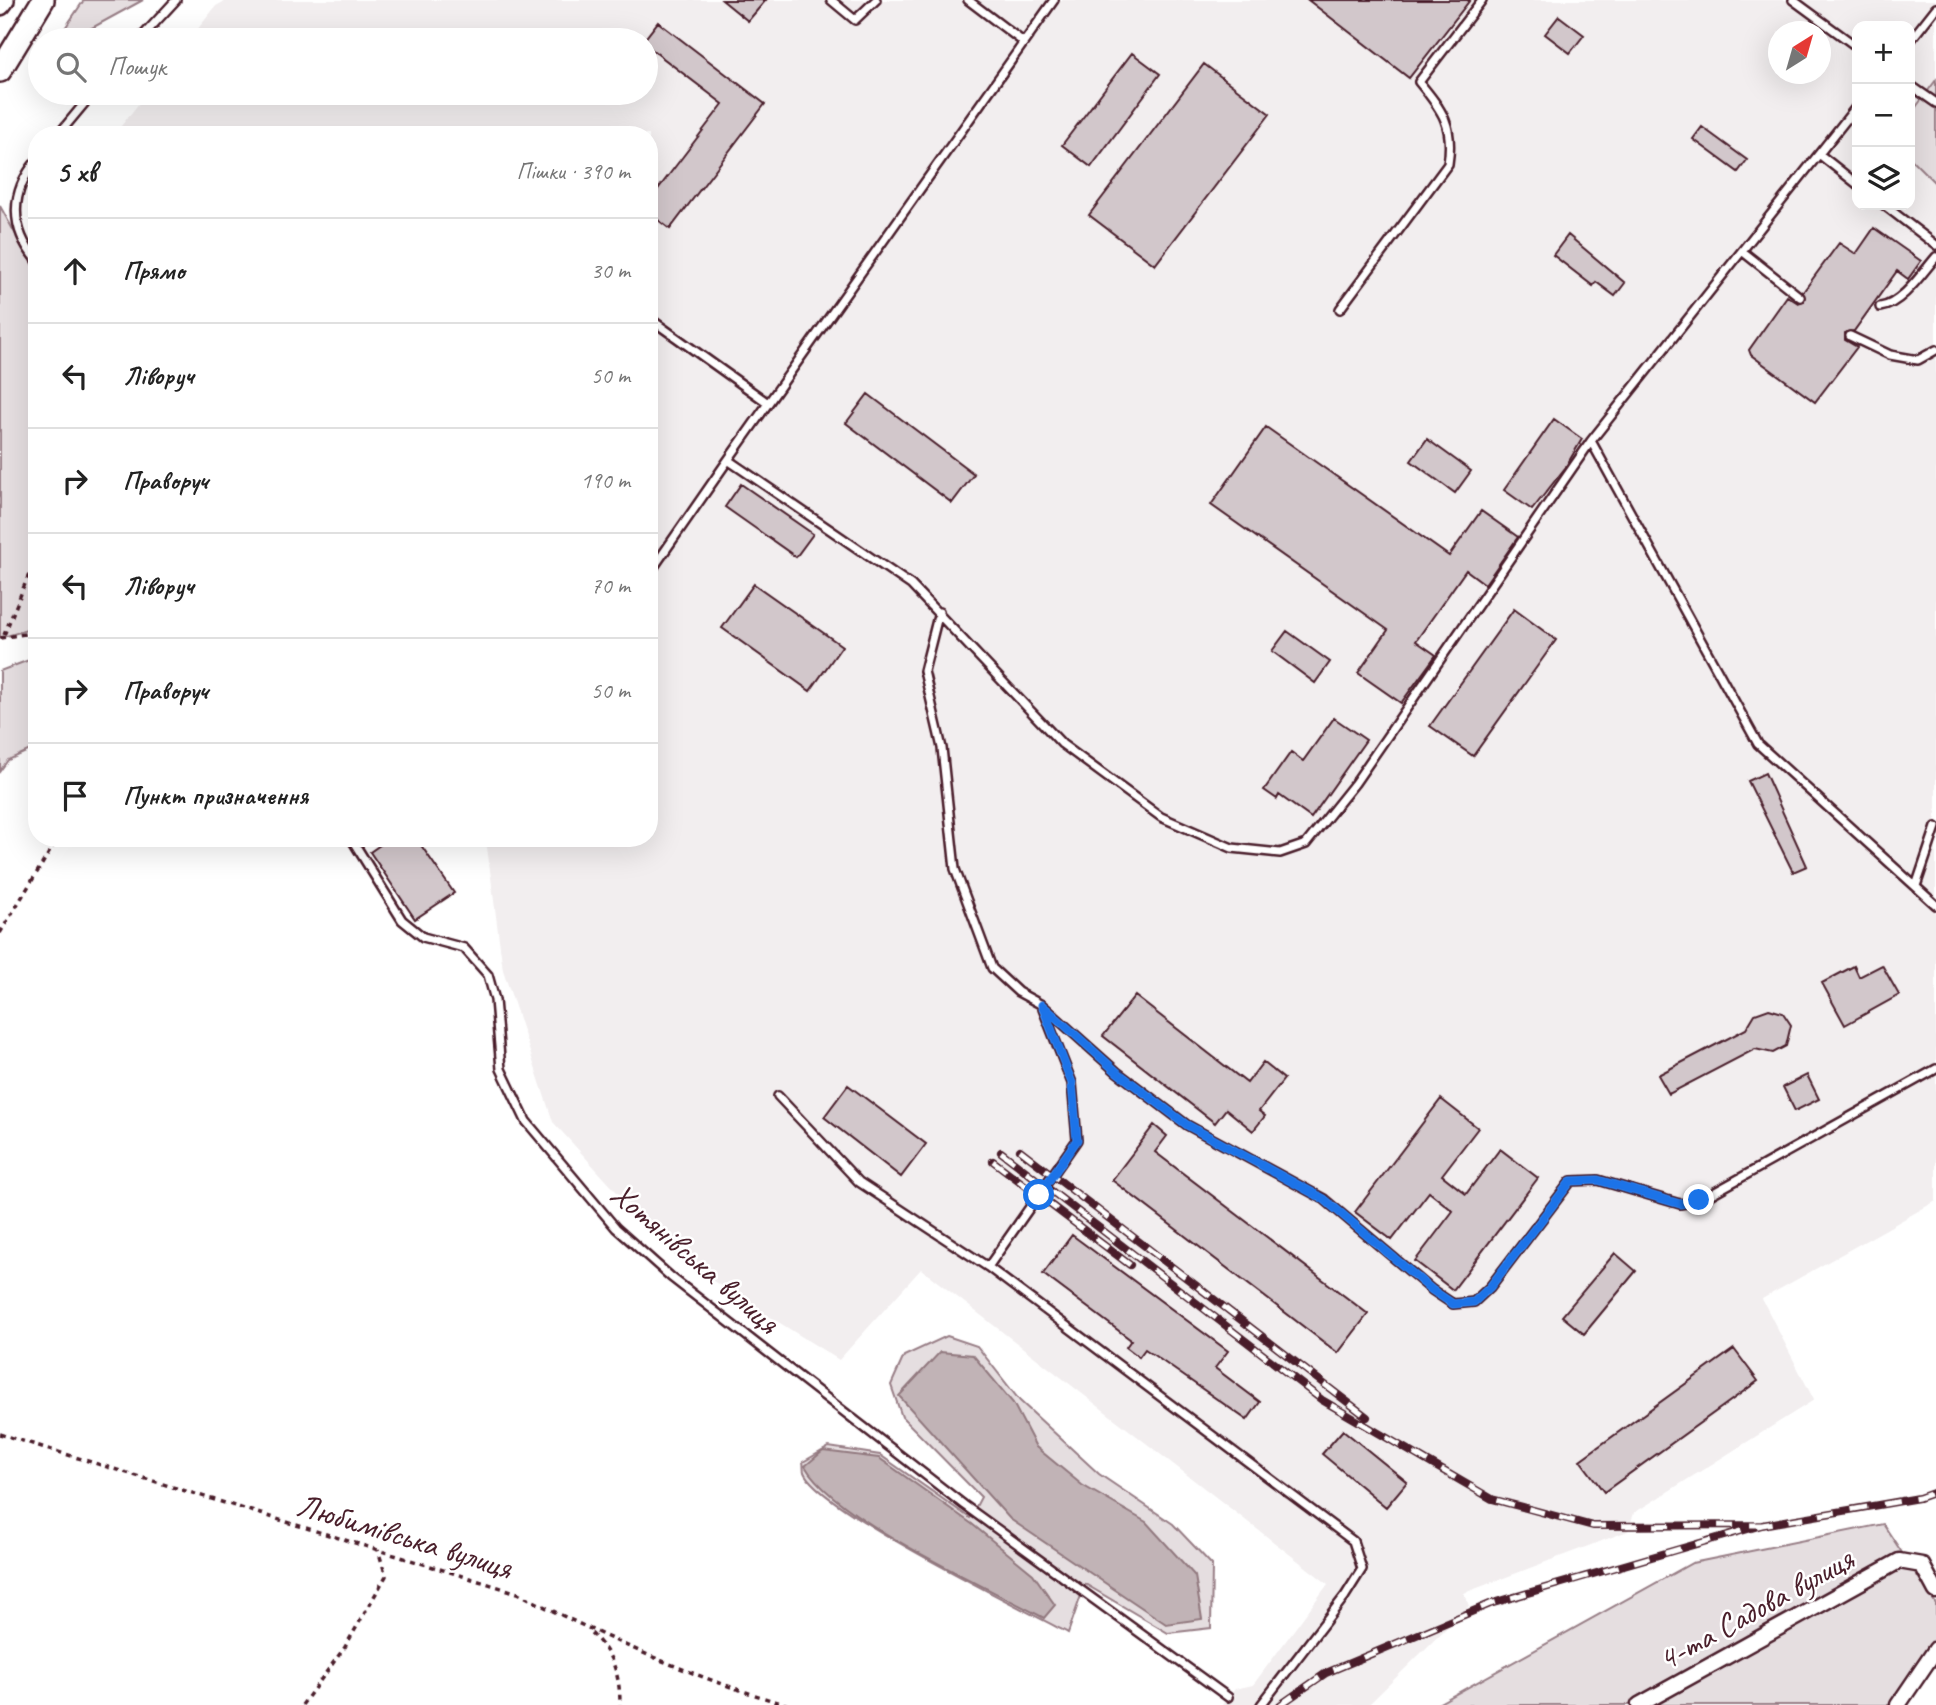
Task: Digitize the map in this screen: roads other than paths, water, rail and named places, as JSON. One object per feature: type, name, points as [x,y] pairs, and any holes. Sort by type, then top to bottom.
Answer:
[{"type":"main road","points":[[0,71],[43,0]]},
{"type":"street","name":"4-та Садова вулиця","points":[[1639,1705],[1899,1561],[1922,1565],[1936,1591]]},
{"type":"street","points":[[1898,1705],[1936,1649]]},
{"type":"lane","points":[[150,28],[176,0]]},
{"type":"lane","points":[[831,0],[855,20],[876,0]]},
{"type":"lane","points":[[968,0],[1023,41]]},
{"type":"lane","points":[[658,561],[1054,0]]},
{"type":"lane","points":[[1340,309],[1448,164],[1452,139],[1441,109],[1419,82],[1482,0]]},
{"type":"lane","points":[[1793,0],[1852,43]]},
{"type":"lane","points":[[1915,35],[1936,8]]},
{"type":"lane","points":[[1915,88],[1936,103]]},
{"type":"lane","points":[[66,126],[83,105]]},
{"type":"lane","points":[[728,460],[911,585],[939,612],[1001,683],[1062,744],[1161,817],[1232,848],[1280,853],[1306,844],[1355,783],[1591,441],[1852,112]]},
{"type":"lane","points":[[1819,154],[1852,180]]},
{"type":"lane","points":[[28,170],[22,177],[14,213],[28,242]]},
{"type":"lane","points":[[1890,210],[1936,245]]},
{"type":"lane","points":[[1742,251],[1800,297]]},
{"type":"lane","points":[[1880,307],[1887,306],[1901,294],[1936,257]]},
{"type":"lane","points":[[658,324],[768,403]]},
{"type":"lane","points":[[1850,336],[1890,355],[1917,360],[1936,350]]},
{"type":"lane","points":[[1591,441],[1758,744],[1936,905]]},
{"type":"lane","points":[[939,612],[924,671],[942,748],[956,869],[992,968],[1018,992],[1042,1005],[1117,1072],[1187,1125],[1324,1199],[1432,1290],[1453,1304],[1474,1302],[1490,1287],[1571,1181],[1598,1180],[1680,1204],[1699,1200],[1936,1069]]},
{"type":"lane","points":[[1916,886],[1936,827]]},
{"type":"lane","name":"Хотянівська вулиця","points":[[357,847],[402,920],[423,937],[464,948],[488,975],[495,1000],[501,1069],[526,1121],[616,1228],[671,1277],[964,1505],[1228,1697]]},
{"type":"lane","points":[[988,1267],[1077,1140],[1072,1083],[1042,1005]]},
{"type":"lane","points":[[778,1096],[859,1182],[988,1267],[1353,1541],[1362,1569],[1345,1596],[1261,1705]]},
{"type":"railway","points":[[1020,1150],[1367,1417]]},
{"type":"railway","points":[[1001,1152],[1322,1400],[1492,1499],[1593,1526],[1762,1525]]},
{"type":"railway","points":[[993,1161],[1130,1265]]},
{"type":"railway","points":[[1280,1705],[1326,1673],[1490,1604],[1762,1525],[1919,1498],[1936,1492]]}]
